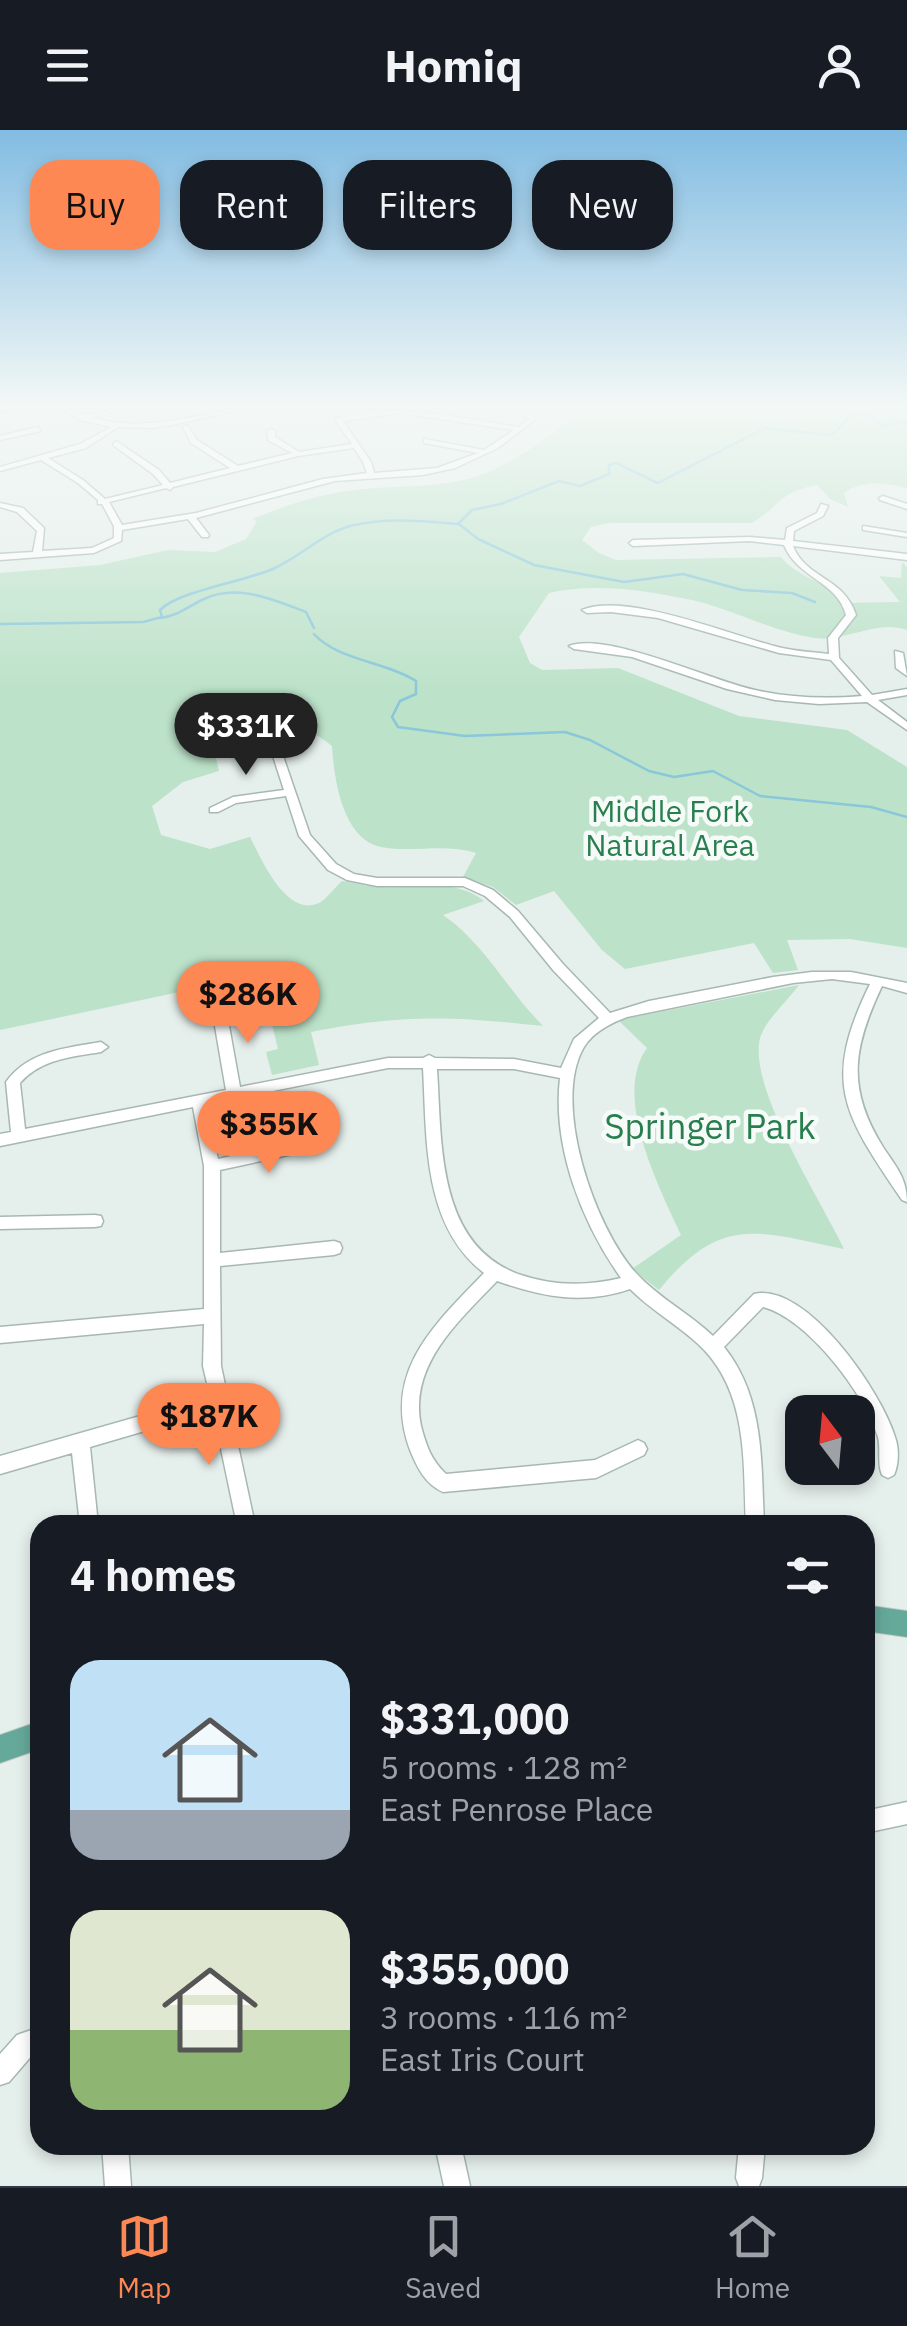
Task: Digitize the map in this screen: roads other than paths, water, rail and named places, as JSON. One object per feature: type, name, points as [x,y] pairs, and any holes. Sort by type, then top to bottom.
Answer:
[{"type":"main road","points":[[875,1619],[907,1624]]},
{"type":"main road","points":[[0,1749],[30,1738]]},
{"type":"street","points":[[0,557],[102,548],[118,540],[118,518],[101,502]]},
{"type":"street","points":[[120,528],[243,502]]},
{"type":"street","points":[[0,506],[20,510],[41,530],[38,554]]},
{"type":"street","points":[[824,506],[820,514],[790,530],[787,542],[793,560],[850,601],[851,615],[834,638],[834,658],[870,700],[907,726]]},
{"type":"street","points":[[190,516],[205,535]]},
{"type":"street","points":[[866,528],[907,535]]},
{"type":"street","points":[[633,543],[710,539],[787,542],[907,557]]},
{"type":"street","points":[[587,610],[608,608],[684,619],[776,650],[834,658]]},
{"type":"street","points":[[574,646],[633,651],[771,698],[828,705],[907,692]]},
{"type":"street","points":[[898,653],[907,673]]},
{"type":"street","points":[[278,756],[306,836],[332,867],[377,882],[465,882],[489,893],[514,914],[558,968],[609,1020]]},
{"type":"street","points":[[214,810],[234,800],[292,792]]},
{"type":"street","points":[[755,1515],[747,1428],[738,1384],[715,1344],[634,1281],[582,1186],[564,1111],[565,1074],[578,1043],[609,1020],[639,1008],[832,975],[907,988]]},
{"type":"street","points":[[878,981],[856,1022],[848,1060],[852,1096],[865,1133],[907,1196]]},
{"type":"street","points":[[219,1008],[234,1092]]},
{"type":"street","points":[[19,1136],[14,1082],[23,1068],[38,1059],[101,1048]]},
{"type":"street","points":[[0,1140],[388,1063],[429,1060],[514,1064],[565,1074]]},
{"type":"street","points":[[429,1060],[438,1172],[451,1227],[467,1250],[494,1273],[551,1290],[605,1289],[634,1281]]},
{"type":"street","points":[[200,1100],[212,1166],[212,1366],[244,1515]]},
{"type":"street","points":[[212,1166],[316,1143]]},
{"type":"street","points":[[0,1223],[95,1221]]},
{"type":"street","points":[[214,1260],[334,1248]]},
{"type":"street","points":[[494,1273],[427,1345],[414,1370],[408,1420],[426,1470],[443,1483],[596,1469],[638,1449]]},
{"type":"street","points":[[715,1344],[760,1298],[775,1299],[797,1312],[818,1330],[852,1375],[887,1439],[888,1469]]},
{"type":"street","points":[[0,1335],[212,1316]]},
{"type":"street","points":[[0,1465],[219,1402]]},
{"type":"street","points":[[80,1443],[89,1515]]},
{"type":"street","points":[[875,1820],[907,1813]]},
{"type":"street","points":[[4,2062],[30,2043]]},
{"type":"street","points":[[116,2155],[118,2186]]},
{"type":"street","points":[[450,2155],[457,2186]]},
{"type":"street","points":[[748,2178],[751,2155]]},
{"type":"waterway","points":[[0,624],[143,622],[162,617],[160,610],[182,597],[275,568],[350,526],[390,521],[458,524],[472,510],[506,502]]},
{"type":"waterway","points":[[459,524],[478,539],[534,565],[624,582],[683,574],[742,590],[792,593],[815,602]]},
{"type":"waterway","points":[[160,618],[217,594],[243,593],[306,612],[314,628]]},
{"type":"waterway","points":[[314,634],[336,650],[416,681],[416,694],[400,701],[392,717],[398,727],[465,736],[565,732],[590,740],[649,771],[674,777],[713,771],[760,796],[871,807],[907,817]]},
{"type":"park label","name":"Middle Fork Natural Area","points":[[670,827]]},
{"type":"park label","name":"Springer Park","points":[[710,1126]]}]
